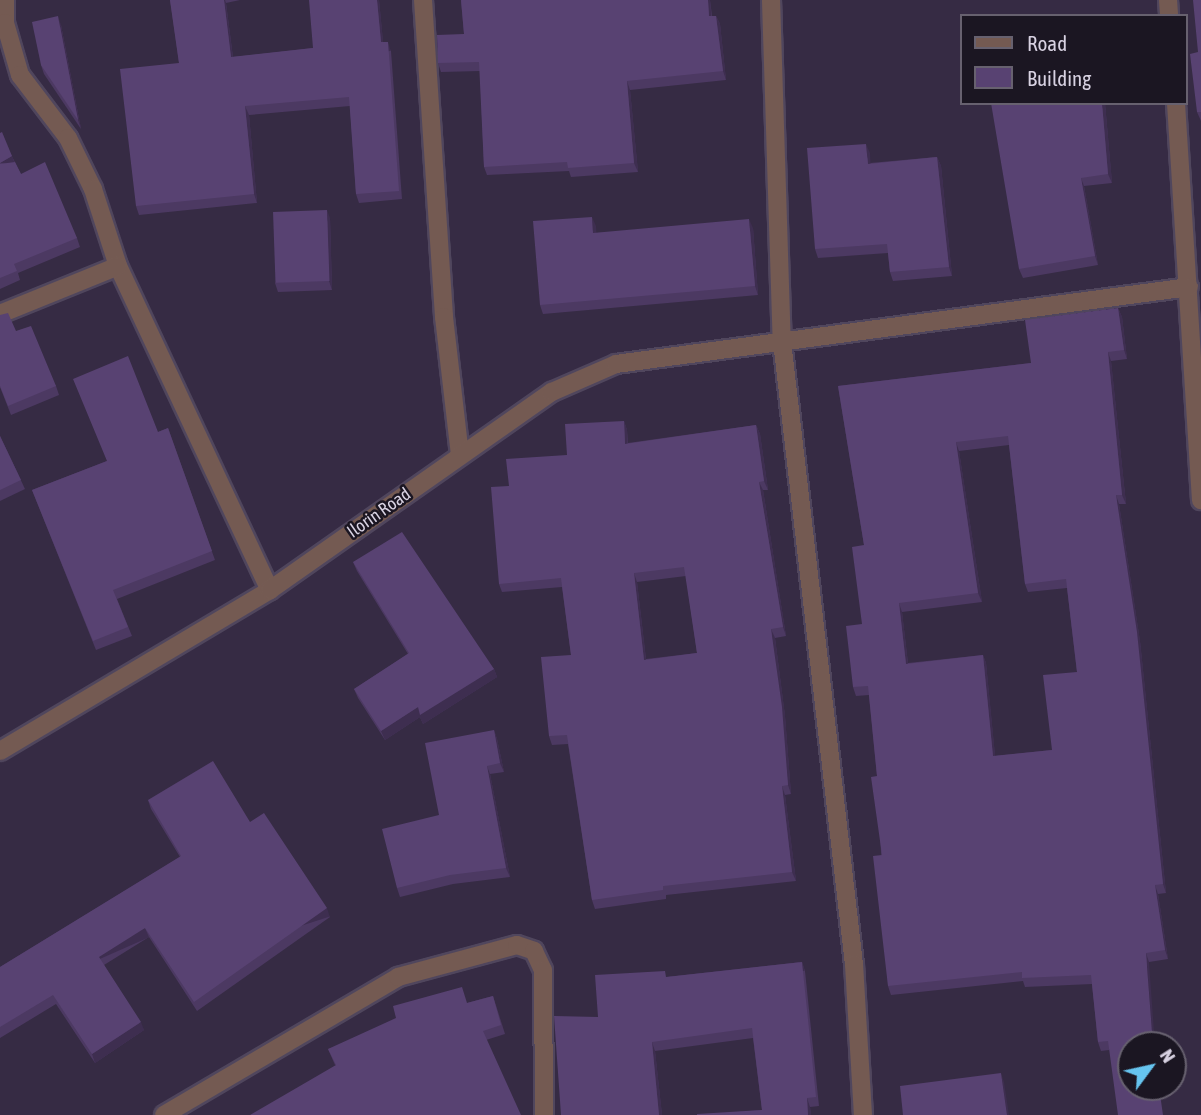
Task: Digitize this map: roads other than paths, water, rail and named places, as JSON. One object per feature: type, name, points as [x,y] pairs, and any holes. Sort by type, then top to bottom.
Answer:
[{"type":"street","points":[[5,0],[5,23],[20,75],[68,138],[93,189],[118,266],[270,590]]},
{"type":"street","points":[[424,0],[444,317],[460,455]]},
{"type":"street","points":[[771,0],[782,341],[854,964],[863,1115]]},
{"type":"street","points":[[1176,105],[1201,500]]},
{"type":"street","points":[[0,314],[118,266]]},
{"type":"street","name":"Ilorin Road","points":[[0,751],[270,590],[552,392],[616,364],[1189,287]]},
{"type":"street","points":[[164,1115],[398,977],[517,945],[534,951],[544,970],[544,1115]]}]
